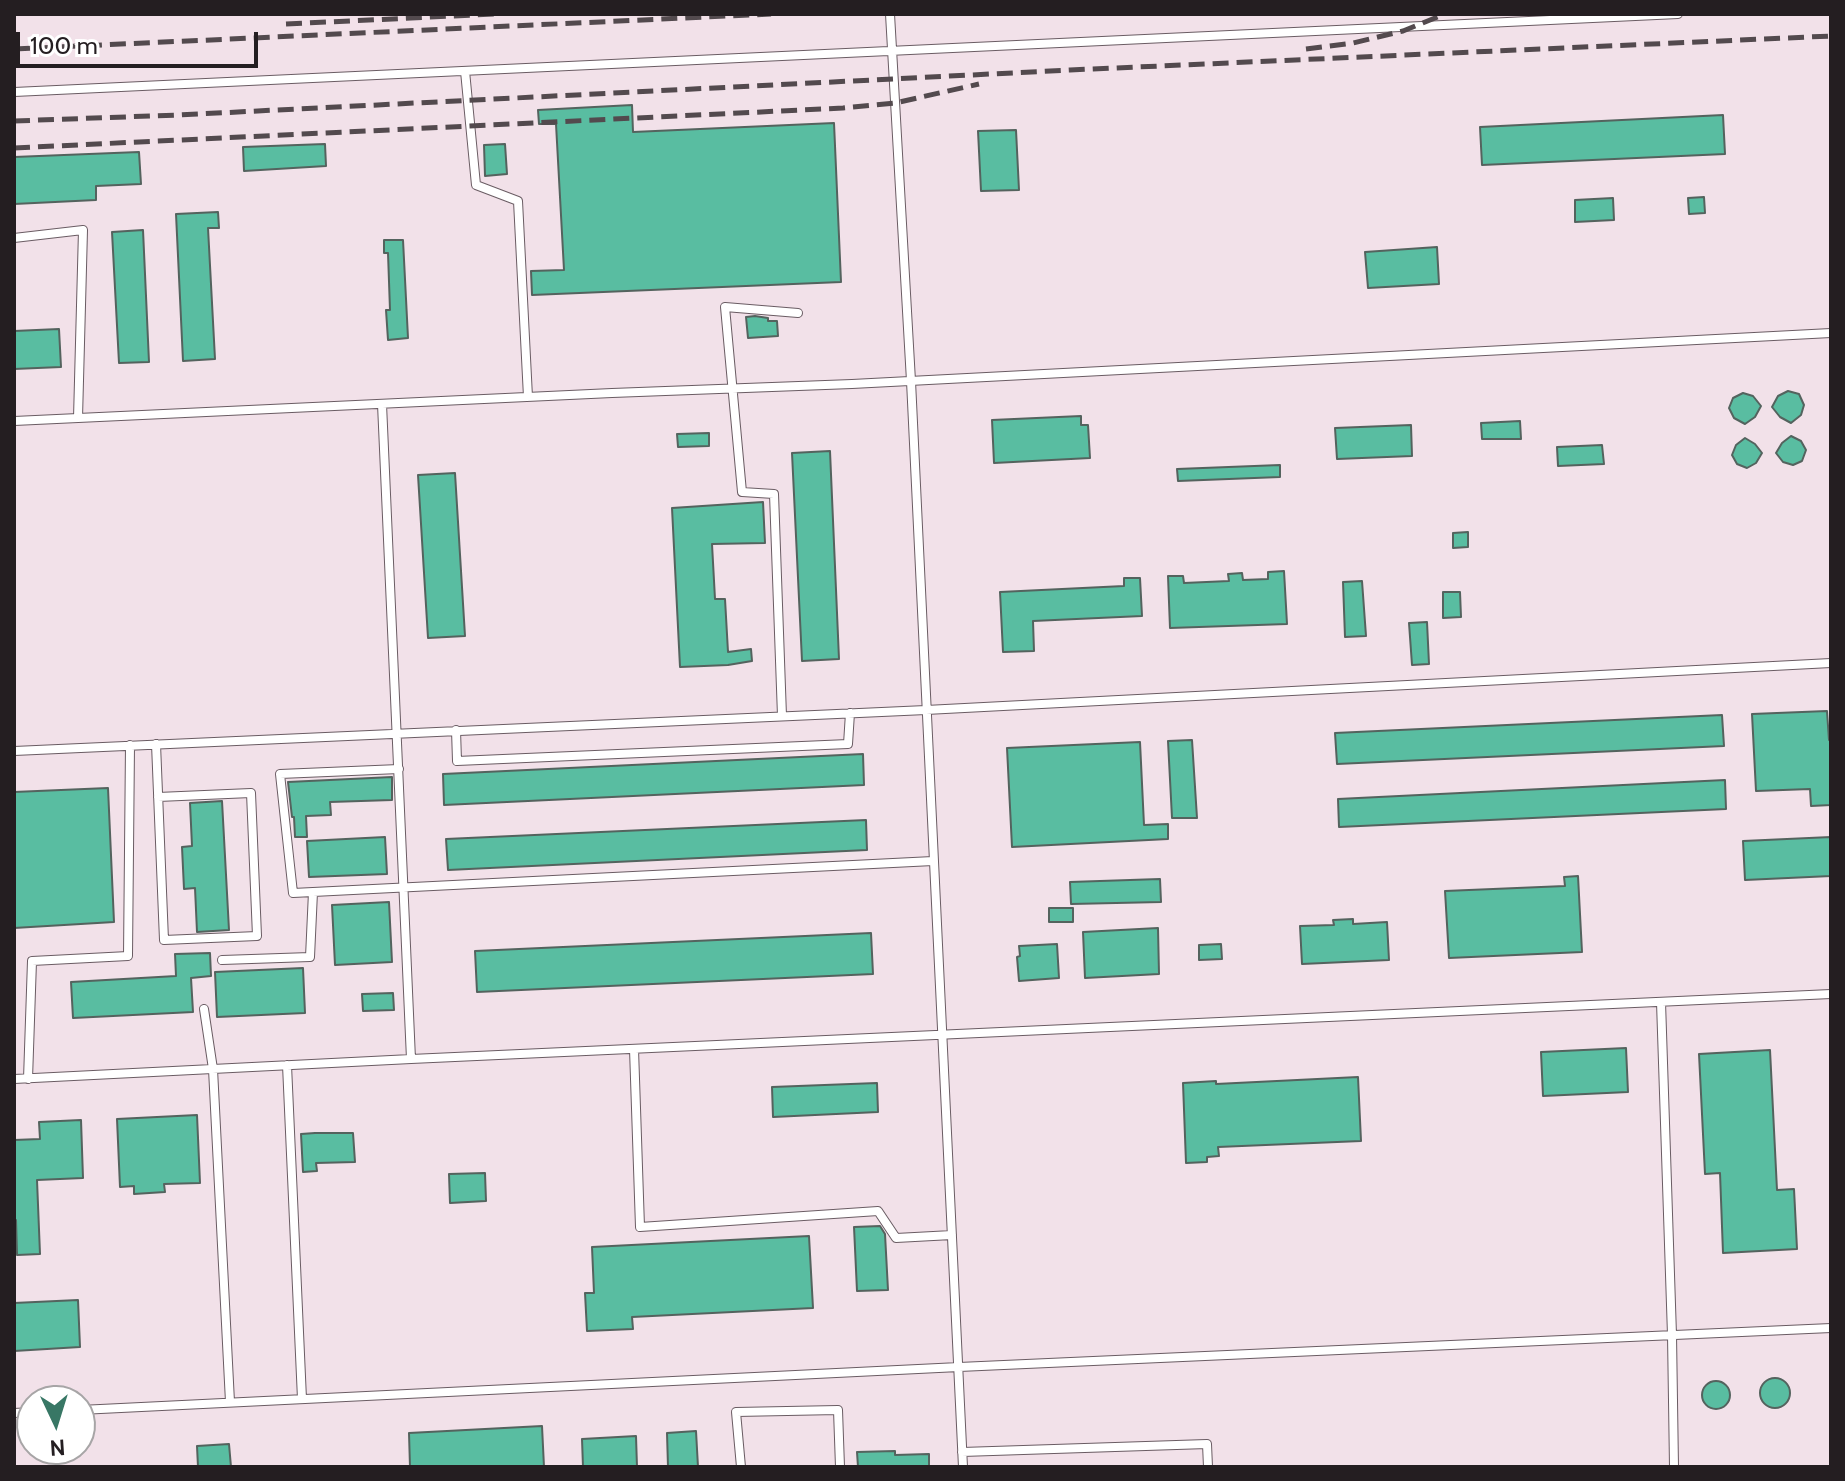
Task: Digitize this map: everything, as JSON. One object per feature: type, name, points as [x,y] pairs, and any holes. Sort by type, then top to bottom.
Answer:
[{"type":"lane","points":[[890,14],[911,381],[963,1467]]},
{"type":"lane","points":[[14,92],[1678,14]]},
{"type":"lane","points":[[465,71],[476,185],[518,201],[528,397]]},
{"type":"lane","points":[[14,238],[83,230],[78,418]]},
{"type":"lane","points":[[782,716],[774,494],[742,492],[725,307],[798,313]]},
{"type":"lane","points":[[14,421],[911,381],[1831,333]]},
{"type":"lane","points":[[382,404],[411,1059]]},
{"type":"lane","points":[[14,751],[926,710],[1831,663]]},
{"type":"lane","points":[[456,730],[457,761],[832,745],[848,744],[850,713]]},
{"type":"lane","points":[[156,744],[158,797],[164,940],[257,936],[251,793],[158,797]]},
{"type":"lane","points":[[28,1079],[32,961],[128,956],[130,745]]},
{"type":"lane","points":[[399,769],[280,774],[293,893],[933,861]]},
{"type":"lane","points":[[222,960],[310,957],[313,892]]},
{"type":"lane","points":[[14,1079],[1831,994]]},
{"type":"lane","points":[[1661,1002],[1674,1467]]},
{"type":"lane","points":[[204,1009],[213,1069],[230,1402]]},
{"type":"lane","points":[[634,1049],[640,1227],[878,1211],[896,1238],[952,1235]]},
{"type":"lane","points":[[287,1065],[302,1399]]},
{"type":"lane","points":[[96,1409],[1831,1328]]},
{"type":"lane","points":[[741,1467],[736,1412],[838,1410],[840,1467]]},
{"type":"lane","points":[[962,1452],[1207,1444],[1208,1467]]},
{"type":"building","points":[[632,105],[633,132],[834,123],[841,282],[532,295],[531,271],[564,270],[556,124],[539,124],[538,110]]},
{"type":"building","points":[[1723,115],[1725,154],[1482,165],[1480,127]]},
{"type":"building","points":[[1016,130],[1019,190],[981,191],[978,131]]},
{"type":"building","points":[[325,144],[326,166],[244,171],[243,147]]},
{"type":"building","points":[[505,144],[507,174],[485,176],[484,145]]},
{"type":"building","points":[[139,152],[141,184],[96,186],[96,200],[14,204],[14,157]]},
{"type":"building","points":[[1704,197],[1705,213],[1689,214],[1688,198]]},
{"type":"building","points":[[1613,198],[1614,220],[1575,222],[1575,200]]},
{"type":"building","points":[[218,212],[219,228],[208,228],[215,359],[183,361],[176,214]]},
{"type":"building","points":[[143,230],[149,362],[119,363],[112,232]]},
{"type":"building","points":[[384,240],[403,240],[408,338],[388,340],[388,253],[384,253]]},
{"type":"building","points":[[1437,247],[1439,284],[1368,288],[1365,252]]},
{"type":"building","points":[[746,317],[777,321],[778,336],[748,338]]},
{"type":"building","points":[[59,329],[61,367],[14,369],[14,331]]},
{"type":"building","points":[[1788,391],[1799,394],[1804,405],[1801,415],[1791,423],[1780,417],[1772,407],[1778,396]]},
{"type":"building","points":[[1743,393],[1753,396],[1761,406],[1755,417],[1745,424],[1734,418],[1729,408],[1733,398]]},
{"type":"building","points":[[1081,416],[1081,425],[1088,425],[1090,458],[994,463],[992,420]]},
{"type":"building","points":[[1520,421],[1521,439],[1482,439],[1481,423]]},
{"type":"building","points":[[1411,425],[1412,456],[1337,459],[1335,428]]},
{"type":"building","points":[[709,433],[709,446],[678,447],[677,434]]},
{"type":"building","points":[[1791,436],[1801,441],[1806,450],[1802,461],[1793,465],[1783,462],[1776,453]]},
{"type":"building","points":[[1745,438],[1762,453],[1756,463],[1747,468],[1737,464],[1732,455],[1736,445]]},
{"type":"building","points":[[1602,445],[1604,464],[1558,466],[1557,447]]},
{"type":"building","points":[[830,451],[839,659],[802,661],[792,453]]},
{"type":"building","points":[[1280,465],[1280,477],[1178,481],[1177,469]]},
{"type":"building","points":[[455,473],[465,636],[428,638],[418,475]]},
{"type":"building","points":[[763,502],[765,543],[712,544],[715,599],[725,599],[728,652],[751,649],[752,661],[680,667],[672,508]]},
{"type":"building","points":[[1468,532],[1468,547],[1453,548],[1453,533]]},
{"type":"building","points":[[1284,571],[1287,624],[1170,628],[1168,576],[1183,576],[1184,583],[1229,581],[1228,574],[1242,573],[1243,580],[1268,579],[1268,572]]},
{"type":"building","points":[[1124,578],[1140,578],[1142,616],[1033,621],[1034,651],[1003,652],[1000,592],[1124,586]]},
{"type":"building","points":[[1362,581],[1366,636],[1345,637],[1343,582]]},
{"type":"building","points":[[1443,592],[1460,592],[1461,617],[1443,618]]},
{"type":"building","points":[[1427,622],[1429,664],[1412,665],[1409,623]]},
{"type":"building","points":[[1827,711],[1831,740],[1831,805],[1811,806],[1810,789],[1756,791],[1752,714]]},
{"type":"building","points":[[1722,715],[1724,746],[1337,764],[1335,733]]},
{"type":"building","points":[[1192,740],[1197,818],[1172,818],[1168,741]]},
{"type":"building","points":[[1140,742],[1144,825],[1168,824],[1168,839],[1012,847],[1007,748]]},
{"type":"building","points":[[863,754],[864,785],[444,805],[443,774]]},
{"type":"building","points":[[392,777],[392,800],[330,802],[331,815],[306,816],[307,837],[295,837],[288,782]]},
{"type":"building","points":[[1725,780],[1726,809],[1339,827],[1338,799]]},
{"type":"building","points":[[108,788],[114,922],[14,928],[14,792]]},
{"type":"building","points":[[222,801],[229,930],[197,932],[195,888],[184,889],[182,847],[192,846],[190,803]]},
{"type":"building","points":[[866,820],[867,850],[448,870],[446,839]]},
{"type":"building","points":[[385,837],[387,874],[309,877],[307,841]]},
{"type":"building","points":[[1831,837],[1831,876],[1745,880],[1743,841]]},
{"type":"building","points":[[1578,876],[1582,952],[1449,958],[1445,891],[1565,886],[1564,877]]},
{"type":"building","points":[[1160,879],[1161,902],[1071,904],[1070,882]]},
{"type":"building","points":[[389,902],[392,962],[335,965],[332,905]]},
{"type":"building","points":[[1049,908],[1073,908],[1073,922],[1049,922]]},
{"type":"building","points":[[1353,919],[1353,924],[1387,922],[1389,960],[1302,964],[1300,926],[1334,925],[1333,920]]},
{"type":"building","points":[[1158,928],[1159,974],[1085,978],[1083,932]]},
{"type":"building","points":[[871,933],[873,974],[477,992],[475,951]]},
{"type":"building","points":[[1057,944],[1059,978],[1019,981],[1019,946]]},
{"type":"building","points":[[1221,944],[1222,959],[1199,960],[1199,945]]},
{"type":"building","points":[[210,953],[211,976],[191,978],[193,1012],[73,1018],[71,982],[176,976],[175,954]]},
{"type":"building","points":[[303,968],[305,1013],[217,1017],[215,972]]},
{"type":"building","points":[[393,993],[394,1010],[363,1011],[362,994]]},
{"type":"building","points":[[1626,1048],[1628,1092],[1543,1096],[1541,1052]]},
{"type":"building","points":[[1770,1050],[1777,1190],[1794,1189],[1797,1249],[1723,1253],[1720,1173],[1705,1174],[1699,1054]]},
{"type":"building","points":[[1358,1077],[1361,1141],[1218,1147],[1219,1156],[1207,1157],[1207,1162],[1186,1163],[1183,1083]]},
{"type":"building","points":[[877,1083],[878,1112],[773,1117],[772,1087]]},
{"type":"building","points":[[197,1115],[200,1183],[164,1184],[165,1192],[134,1194],[134,1186],[120,1187],[117,1119]]},
{"type":"building","points":[[81,1120],[83,1178],[37,1180],[40,1254],[17,1255],[14,1140],[40,1139],[39,1122]]},
{"type":"building","points":[[353,1133],[355,1162],[316,1163],[317,1171],[303,1172],[301,1134]]},
{"type":"building","points":[[485,1173],[486,1201],[450,1203],[449,1174]]},
{"type":"building","points":[[880,1226],[885,1234],[888,1290],[857,1291],[854,1227]]},
{"type":"building","points":[[809,1236],[813,1308],[632,1317],[633,1329],[587,1331],[585,1293],[594,1293],[592,1247]]},
{"type":"building","points":[[78,1300],[80,1347],[14,1351],[14,1303]]},
{"type":"building","points":[[1775,1378],[1786,1382],[1790,1393],[1786,1404],[1775,1408],[1764,1404],[1760,1393],[1764,1382]]},
{"type":"building","points":[[1716,1381],[1726,1385],[1730,1395],[1726,1405],[1716,1409],[1706,1405],[1702,1395],[1706,1385]]},
{"type":"building","points":[[542,1426],[544,1467],[410,1467],[409,1433]]},
{"type":"building","points":[[696,1431],[698,1467],[668,1467],[667,1433]]},
{"type":"building","points":[[636,1436],[637,1467],[583,1467],[582,1439]]},
{"type":"building","points":[[229,1444],[231,1467],[198,1467],[197,1446]]},
{"type":"building","points":[[895,1451],[895,1455],[929,1454],[929,1467],[858,1467],[857,1452]]},
{"type":"railway","points":[[286,24],[495,14]]},
{"type":"railway","points":[[14,49],[771,14]]},
{"type":"railway","points":[[1306,49],[1353,43],[1403,31],[1445,14]]},
{"type":"railway","points":[[14,121],[1831,36]]},
{"type":"railway","points":[[14,148],[843,108],[895,103],[979,84]]}]
